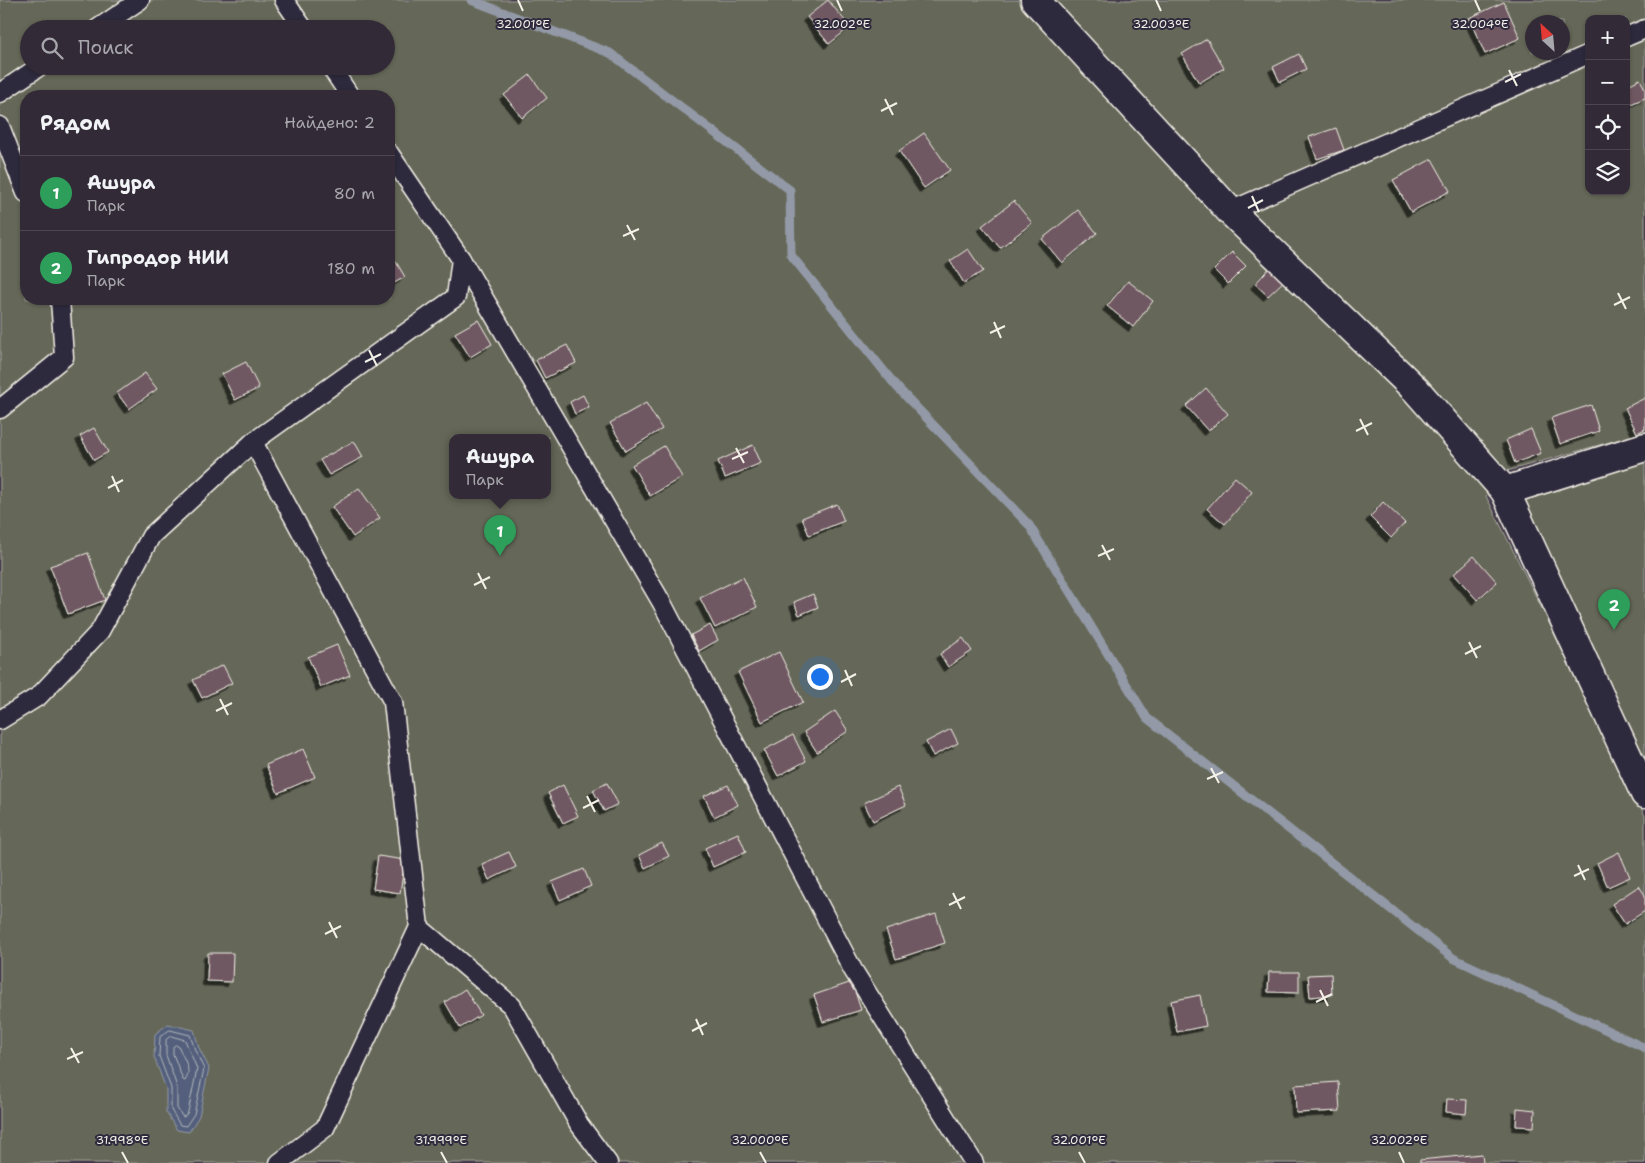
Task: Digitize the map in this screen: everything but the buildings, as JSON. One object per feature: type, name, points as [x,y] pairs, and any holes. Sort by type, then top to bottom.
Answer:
[{"type":"street","points":[[1035,0],[1230,211],[1416,390],[1505,491],[1645,794]]},
{"type":"street","points":[[1505,491],[1645,447]]},
{"type":"lane","points":[[110,20],[140,0]]},
{"type":"lane","points":[[284,0],[298,20]]},
{"type":"lane","points":[[1630,35],[1645,29]]},
{"type":"lane","points":[[1230,211],[1585,56]]},
{"type":"lane","points":[[0,93],[27,75]]},
{"type":"lane","points":[[336,75],[346,90]]},
{"type":"lane","points":[[0,126],[20,178]]},
{"type":"lane","points":[[395,162],[461,259],[662,603],[852,970],[974,1163]]},
{"type":"lane","points":[[0,720],[39,696],[100,631],[151,536],[253,442],[456,298],[461,259]]},
{"type":"lane","points":[[0,409],[64,357],[60,305]]},
{"type":"lane","points":[[253,442],[393,702],[419,927],[325,1128],[279,1163]]},
{"type":"lane","points":[[419,927],[512,1006],[578,1124],[608,1163]]},
{"type":"green space","points":[[0,0],[1645,0],[1645,432],[1507,471],[1486,496],[1645,816],[1645,1163],[0,1163]]},
{"type":"green space","points":[[1645,461],[1645,761],[1520,500]]},
{"type":"water","points":[[168,1024],[194,1030],[199,1048],[209,1068],[199,1116],[189,1132],[177,1130],[166,1112],[166,1089],[154,1057],[155,1034]]},
{"type":"waterway","points":[[471,0],[610,53],[790,190],[791,255],[896,386],[1029,525],[1147,718],[1453,958],[1645,1048]]},
{"type":"place","name":"Ашура","points":[[500,556]]},
{"type":"place","name":"Гипродор НИИ","points":[[1614,630]]}]
